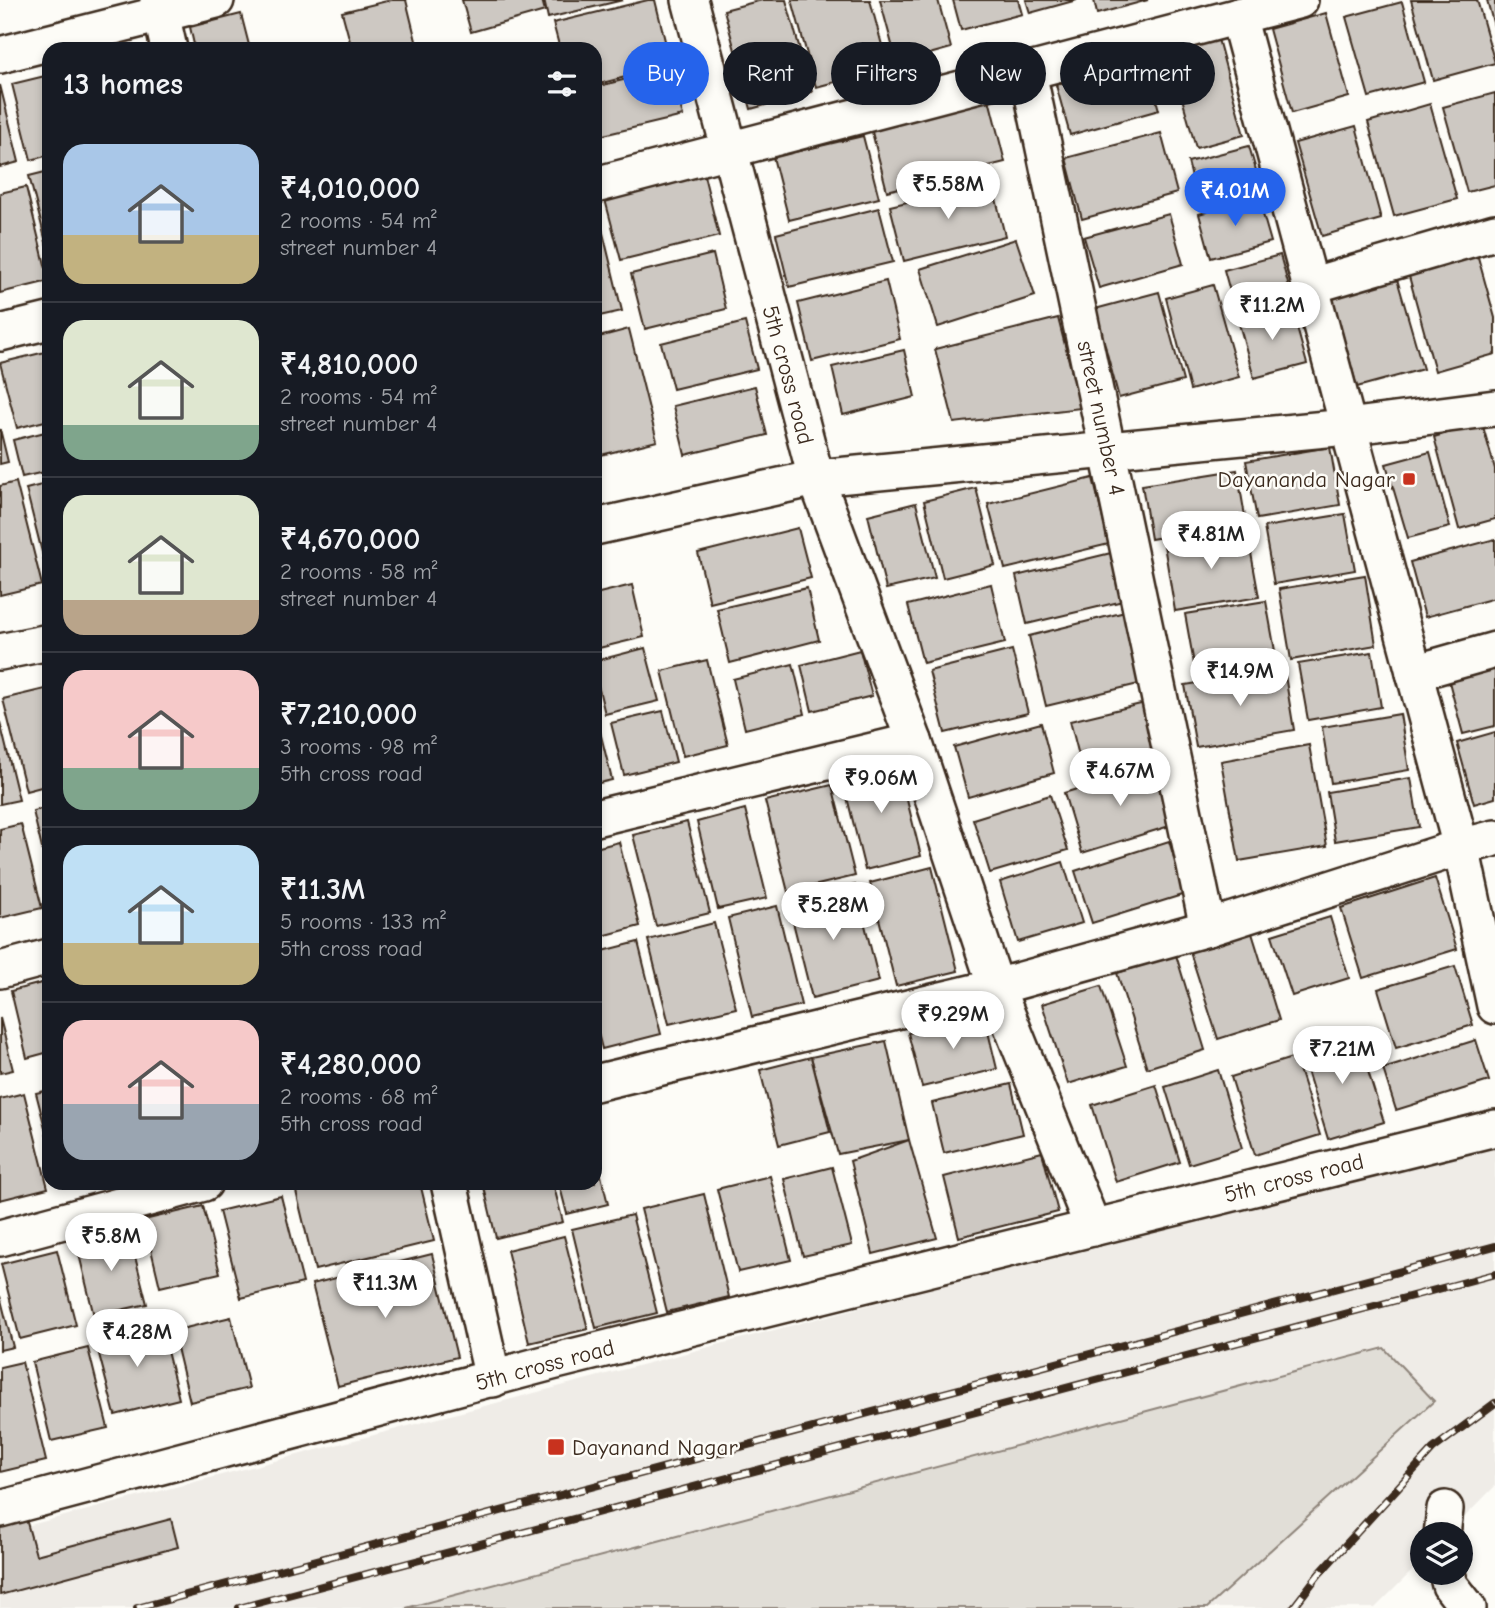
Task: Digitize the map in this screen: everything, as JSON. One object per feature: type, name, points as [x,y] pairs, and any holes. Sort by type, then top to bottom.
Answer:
[{"type":"street","points":[[43,42],[159,7],[216,0]]},
{"type":"street","name":"5th cross road","points":[[690,0],[816,478],[914,741],[996,987],[1093,1228]]},
{"type":"street","points":[[1046,67],[1300,0]]},
{"type":"street","points":[[159,7],[167,42]]},
{"type":"street","points":[[1238,16],[1461,847],[1495,1006]]},
{"type":"street","points":[[0,55],[42,42]]},
{"type":"street","points":[[602,183],[955,91]]},
{"type":"street","name":"street number 4","points":[[1035,105],[1208,928]]},
{"type":"street","points":[[1310,286],[1495,232]]},
{"type":"street","points":[[0,333],[42,323]]},
{"type":"street","points":[[602,525],[816,478],[1347,427],[1495,408]]},
{"type":"street","points":[[0,652],[42,643]]},
{"type":"street","points":[[1414,673],[1495,650]]},
{"type":"street","points":[[602,816],[914,741]]},
{"type":"street","points":[[602,1081],[996,987],[1208,928],[1495,838]]},
{"type":"street","points":[[0,970],[42,959]]},
{"type":"street","name":"5th cross road","points":[[0,1509],[579,1355],[1495,1128]]},
{"type":"street","points":[[0,1238],[178,1190]]},
{"type":"street","points":[[451,1190],[493,1379]]},
{"type":"street","points":[[1450,1585],[1468,1608]]},
{"type":"shaded area","points":[[1495,1141],[1495,1486],[1460,1522],[1410,1522],[1410,1573],[1375,1608],[1207,1608],[1298,1524],[1384,1348],[406,1608],[0,1608],[0,1533]]},
{"type":"shaded area","points":[[1384,1348],[1434,1401],[1207,1608],[406,1608]]},
{"type":"building","points":[[391,0],[406,0],[416,42],[350,42],[342,12]]},
{"type":"building","points":[[462,0],[542,0],[545,11],[471,32]]},
{"type":"building","points":[[544,0],[623,0],[548,18]]},
{"type":"building","points":[[655,0],[665,42],[623,42],[623,78],[602,83],[602,42],[558,42],[553,23]]},
{"type":"building","points":[[762,0],[786,0],[798,42],[733,42],[724,10]]},
{"type":"building","points":[[792,0],[870,0],[881,42],[831,42],[831,83],[817,87],[817,42],[804,42]]},
{"type":"building","points":[[880,0],[938,0],[951,48],[941,51],[941,42],[891,42]]},
{"type":"building","points":[[953,0],[1018,0],[1022,14],[961,30]]},
{"type":"building","points":[[1026,0],[1077,0],[1030,13]]},
{"type":"building","points":[[1094,0],[1148,0],[1097,14]]},
{"type":"building","points":[[1411,0],[1477,0],[1495,63],[1433,80]]},
{"type":"building","points":[[1487,0],[1495,0],[1495,30]]},
{"type":"building","points":[[1402,2],[1424,82],[1369,97],[1346,17]]},
{"type":"building","points":[[1326,13],[1349,97],[1292,113],[1269,29]]},
{"type":"building","points":[[241,14],[248,42],[193,42],[190,27]]},
{"type":"building","points":[[1218,39],[1244,135],[1196,148],[1184,105],[1215,105],[1215,42],[1207,42]]},
{"type":"building","points":[[42,77],[42,157],[31,160],[12,84]]},
{"type":"building","points":[[623,80],[623,105],[680,105],[683,116],[602,135],[602,85]]},
{"type":"building","points":[[1060,84],[1060,99],[1056,85]]},
{"type":"building","points":[[0,85],[19,162],[0,167]]},
{"type":"building","points":[[1495,93],[1495,185],[1467,192],[1443,107]]},
{"type":"building","points":[[1430,104],[1457,199],[1394,216],[1368,122]]},
{"type":"building","points":[[750,105],[765,105],[751,109]]},
{"type":"building","points":[[965,105],[991,105],[1005,162],[887,191],[871,128]]},
{"type":"building","points":[[1062,105],[1158,105],[1159,110],[1070,135]]},
{"type":"building","points":[[1356,126],[1381,219],[1322,236],[1295,143]]},
{"type":"building","points":[[1161,133],[1177,193],[1082,219],[1066,158]]},
{"type":"building","points":[[863,136],[879,198],[789,220],[773,157]]},
{"type":"building","points":[[1249,146],[1260,184],[1198,201],[1188,162]]},
{"type":"building","points":[[702,167],[719,236],[621,260],[603,192]]},
{"type":"building","points":[[42,173],[42,227],[29,176]]},
{"type":"building","points":[[992,182],[1005,236],[904,261],[890,206]]},
{"type":"building","points":[[26,187],[42,252],[42,283],[0,293],[0,193]]},
{"type":"building","points":[[1258,197],[1271,242],[1211,258],[1199,214]]},
{"type":"building","points":[[879,208],[893,262],[789,287],[776,234]]},
{"type":"building","points":[[1169,214],[1183,264],[1099,288],[1084,237]]},
{"type":"building","points":[[602,229],[622,311],[602,315]]},
{"type":"building","points":[[1016,239],[1035,296],[938,327],[920,269]]},
{"type":"building","points":[[1476,250],[1495,318],[1495,354],[1435,371],[1407,269]]},
{"type":"building","points":[[713,254],[726,309],[645,329],[631,274]]},
{"type":"building","points":[[1280,255],[1292,298],[1236,313],[1224,270]]},
{"type":"building","points":[[1397,279],[1423,369],[1357,387],[1332,296]]},
{"type":"building","points":[[886,281],[900,339],[812,361],[798,303]]},
{"type":"building","points":[[1213,285],[1239,377],[1190,390],[1166,298]]},
{"type":"building","points":[[1159,292],[1183,381],[1119,398],[1095,309]]},
{"type":"building","points":[[1291,306],[1307,364],[1254,378],[1238,320]]},
{"type":"building","points":[[1058,318],[1081,408],[954,423],[935,349]]},
{"type":"building","points":[[745,322],[757,369],[673,389],[661,343]]},
{"type":"building","points":[[629,329],[657,441],[602,455],[602,336]]},
{"type":"building","points":[[904,350],[915,397],[843,415],[832,367]]},
{"type":"building","points":[[42,353],[42,422],[17,428],[0,363]]},
{"type":"building","points":[[755,386],[767,435],[685,455],[673,406]]},
{"type":"building","points":[[1482,423],[1495,469],[1495,519],[1459,529],[1434,437]]},
{"type":"building","points":[[0,429],[8,462],[0,464]]},
{"type":"building","points":[[42,433],[42,473],[22,477],[13,440]]},
{"type":"building","points":[[1330,447],[1340,505],[1257,519],[1246,461]]},
{"type":"building","points":[[1430,452],[1450,527],[1408,538],[1386,464]]},
{"type":"building","points":[[1237,470],[1246,522],[1151,539],[1142,485]]},
{"type":"building","points":[[1093,478],[1109,544],[1005,569],[988,504]]},
{"type":"building","points":[[16,482],[42,585],[0,595],[0,486]]},
{"type":"building","points":[[42,485],[42,552],[26,489]]},
{"type":"building","points":[[976,488],[995,565],[943,578],[924,501]]},
{"type":"building","points":[[916,503],[935,578],[886,589],[868,515]]},
{"type":"building","points":[[1345,514],[1355,570],[1274,584],[1264,527]]},
{"type":"building","points":[[798,528],[811,578],[710,603],[698,553]]},
{"type":"building","points":[[1247,531],[1259,597],[1175,611],[1164,545]]},
{"type":"building","points":[[1495,539],[1495,598],[1425,617],[1410,562]]},
{"type":"building","points":[[1111,553],[1123,601],[1027,624],[1016,576]]},
{"type":"building","points":[[1365,575],[1376,645],[1291,660],[1279,589]]},
{"type":"building","points":[[991,584],[1005,643],[923,663],[908,605]]},
{"type":"building","points":[[632,585],[644,637],[602,647],[602,592]]},
{"type":"building","points":[[807,588],[819,640],[730,663],[717,609]]},
{"type":"building","points":[[1266,601],[1277,662],[1196,675],[1185,614]]},
{"type":"building","points":[[1129,611],[1147,682],[1046,706],[1029,636]]},
{"type":"building","points":[[645,648],[659,701],[605,714],[602,702],[602,659]]},
{"type":"building","points":[[860,650],[872,696],[812,711],[801,665]]},
{"type":"building","points":[[1012,650],[1028,713],[945,733],[929,671]]},
{"type":"building","points":[[1372,652],[1381,707],[1308,720],[1298,664]]},
{"type":"building","points":[[707,660],[728,745],[683,756],[662,671]]},
{"type":"building","points":[[793,664],[805,714],[745,729],[733,679]]},
{"type":"building","points":[[1495,665],[1495,726],[1463,734],[1448,678]]},
{"type":"building","points":[[1284,669],[1294,730],[1196,747],[1185,685]]},
{"type":"building","points":[[42,690],[42,787],[26,791],[3,699]]},
{"type":"building","points":[[1145,703],[1158,757],[1084,775],[1070,721]]},
{"type":"building","points":[[663,711],[676,762],[624,775],[611,723]]},
{"type":"building","points":[[1400,714],[1409,770],[1331,783],[1322,727]]},
{"type":"building","points":[[0,722],[19,800],[0,804]]},
{"type":"building","points":[[1041,723],[1054,773],[968,797],[954,747]]},
{"type":"building","points":[[1495,732],[1495,798],[1474,804],[1457,743]]},
{"type":"building","points":[[602,739],[612,780],[602,782]]},
{"type":"building","points":[[1309,745],[1327,846],[1239,861],[1221,761]]},
{"type":"building","points":[[897,760],[921,856],[865,870],[841,773]]},
{"type":"building","points":[[1158,764],[1176,824],[1082,853],[1064,793]]},
{"type":"building","points":[[1411,778],[1419,827],[1335,841],[1327,792]]},
{"type":"building","points":[[832,785],[855,876],[788,892],[765,801]]},
{"type":"building","points":[[1050,795],[1068,850],[990,873],[973,819]]},
{"type":"building","points":[[42,809],[42,849],[33,811]]},
{"type":"building","points":[[745,809],[767,898],[718,909],[697,822]]},
{"type":"building","points":[[687,822],[710,913],[656,926],[633,835]]},
{"type":"building","points":[[21,824],[42,908],[0,918],[0,829]]},
{"type":"building","points":[[1169,841],[1185,894],[1092,923],[1075,871]]},
{"type":"building","points":[[619,842],[640,926],[602,936],[602,846]]},
{"type":"building","points":[[1063,862],[1082,923],[1018,942],[1000,882]]},
{"type":"building","points":[[932,867],[958,971],[896,986],[870,883]]},
{"type":"building","points":[[1435,878],[1457,949],[1363,978],[1341,908]]},
{"type":"building","points":[[855,885],[879,981],[812,998],[788,902]]},
{"type":"building","points":[[777,906],[801,1005],[752,1017],[728,918]]},
{"type":"building","points":[[1330,917],[1349,978],[1292,996],[1272,935]]},
{"type":"building","points":[[714,923],[736,1008],[669,1024],[648,940]]},
{"type":"building","points":[[1252,933],[1279,1020],[1218,1039],[1190,952]]},
{"type":"building","points":[[638,942],[661,1034],[602,1049],[602,951]]},
{"type":"building","points":[[1176,955],[1205,1050],[1147,1068],[1117,973]]},
{"type":"building","points":[[1455,966],[1473,1025],[1396,1048],[1378,989]]},
{"type":"building","points":[[42,983],[42,1054],[27,1058],[11,991]]},
{"type":"building","points":[[1101,986],[1127,1066],[1068,1084],[1042,1004]]},
{"type":"building","points":[[984,1015],[997,1069],[922,1087],[908,1033]]},
{"type":"building","points":[[0,1018],[13,1070],[0,1073]]},
{"type":"building","points":[[1356,1033],[1384,1122],[1328,1139],[1301,1051]]},
{"type":"building","points":[[1476,1040],[1489,1081],[1396,1110],[1383,1069]]},
{"type":"building","points":[[886,1041],[909,1140],[838,1154],[811,1057]]},
{"type":"building","points":[[811,1057],[830,1132],[779,1145],[760,1070]]},
{"type":"building","points":[[1295,1057],[1320,1135],[1255,1155],[1231,1077]]},
{"type":"building","points":[[1218,1070],[1242,1148],[1189,1164],[1165,1087]]},
{"type":"building","points":[[1011,1084],[1023,1134],[944,1153],[932,1103]]},
{"type":"building","points":[[1156,1085],[1180,1162],[1116,1182],[1092,1105]]},
{"type":"building","points":[[42,1092],[42,1116],[36,1093]]},
{"type":"building","points":[[24,1093],[42,1164],[42,1190],[0,1200],[0,1099]]},
{"type":"building","points":[[909,1140],[937,1238],[873,1254],[850,1161]]},
{"type":"building","points":[[1042,1152],[1058,1212],[959,1237],[944,1177]]},
{"type":"building","points":[[832,1167],[852,1245],[803,1256],[784,1179]]},
{"type":"building","points":[[770,1176],[791,1260],[738,1272],[717,1189]]},
{"type":"building","points":[[602,1180],[608,1204],[567,1214],[561,1190],[602,1190]]},
{"type":"building","points":[[296,1190],[422,1190],[434,1241],[315,1270]]},
{"type":"building","points":[[485,1190],[555,1190],[563,1222],[496,1238]]},
{"type":"building","points":[[704,1194],[729,1297],[667,1312],[641,1209]]},
{"type":"building","points":[[281,1196],[303,1283],[241,1298],[219,1211]]},
{"type":"building","points":[[203,1206],[220,1273],[160,1287],[144,1220]]},
{"type":"building","points":[[632,1215],[657,1313],[596,1328],[572,1229]]},
{"type":"building","points":[[128,1229],[147,1304],[94,1316],[76,1242]]},
{"type":"building","points":[[564,1236],[588,1329],[529,1343],[507,1250]]},
{"type":"building","points":[[57,1250],[76,1325],[20,1339],[1,1264]]},
{"type":"building","points":[[432,1254],[457,1357],[338,1386],[312,1284]]},
{"type":"building","points":[[0,1296],[13,1347],[0,1350]]},
{"type":"building","points":[[231,1317],[249,1388],[190,1402],[173,1331]]},
{"type":"building","points":[[160,1323],[179,1399],[115,1415],[95,1339]]},
{"type":"building","points":[[88,1348],[108,1428],[51,1441],[32,1362]]},
{"type":"building","points":[[22,1362],[46,1461],[0,1472],[0,1367]]},
{"type":"building","points":[[23,1508],[36,1555],[171,1519],[178,1547],[0,1595],[0,1513]]},
{"type":"railway","points":[[137,1608],[1495,1246]]},
{"type":"railway","points":[[239,1608],[1495,1274]]},
{"type":"railway","points":[[1293,1608],[1319,1574],[1433,1449],[1495,1403]]},
{"type":"place","name":"Dayananda Nagar","points":[[1409,479]]},
{"type":"place","name":"Dayanand Nagar","points":[[556,1447]]}]
